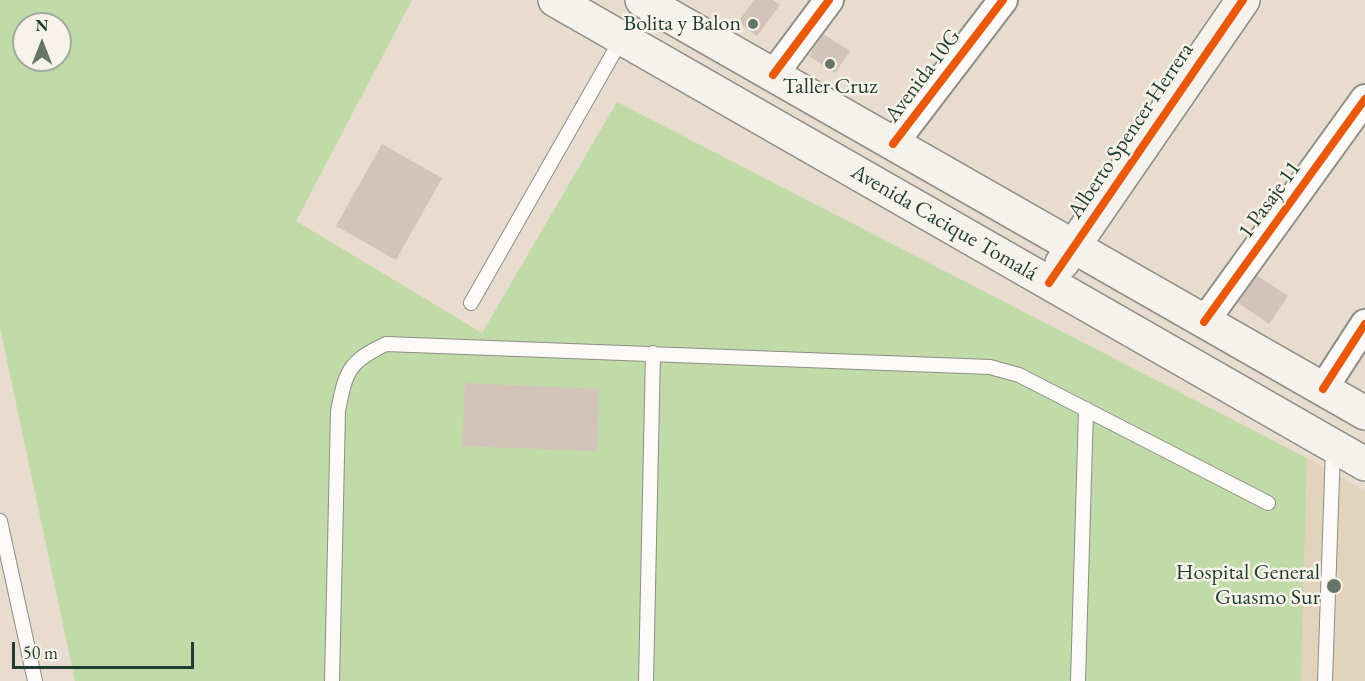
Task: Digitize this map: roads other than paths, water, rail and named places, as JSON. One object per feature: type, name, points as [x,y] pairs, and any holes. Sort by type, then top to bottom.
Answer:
[{"type":"main road","name":"Avenida Cacique Tomalá","points":[[555,0],[1365,464]]},
{"type":"main road","name":"Alberto Spencer Herrera","points":[[1049,283],[1243,0]]},
{"type":"main road","name":"Avenida Cacique Tomalá","points":[[660,4],[773,75],[1365,413]]},
{"type":"street","points":[[773,75],[829,0]]},
{"type":"street","name":"Avenida 10G","points":[[893,144],[1003,0]]},
{"type":"street","name":"1 Pasaje 11","points":[[1204,322],[1362,110]]},
{"type":"street","points":[[1323,389],[1365,324]]},
{"type":"lane","points":[[471,303],[622,38]]},
{"type":"lane","points":[[332,681],[338,411],[344,380],[354,363],[369,352],[386,344],[990,367],[1019,375],[1268,503]]},
{"type":"lane","points":[[646,681],[652,353]]},
{"type":"lane","points":[[1078,681],[1086,409]]},
{"type":"lane","points":[[1324,681],[1333,446]]},
{"type":"lane","points":[[0,521],[35,681]]},
{"type":"place","name":"Bolita y Balon","points":[[753,24]]},
{"type":"place","name":"Taller Cruz","points":[[830,64]]},
{"type":"place","name":"Hospital General Guasmo Sur","points":[[1334,586]]}]
